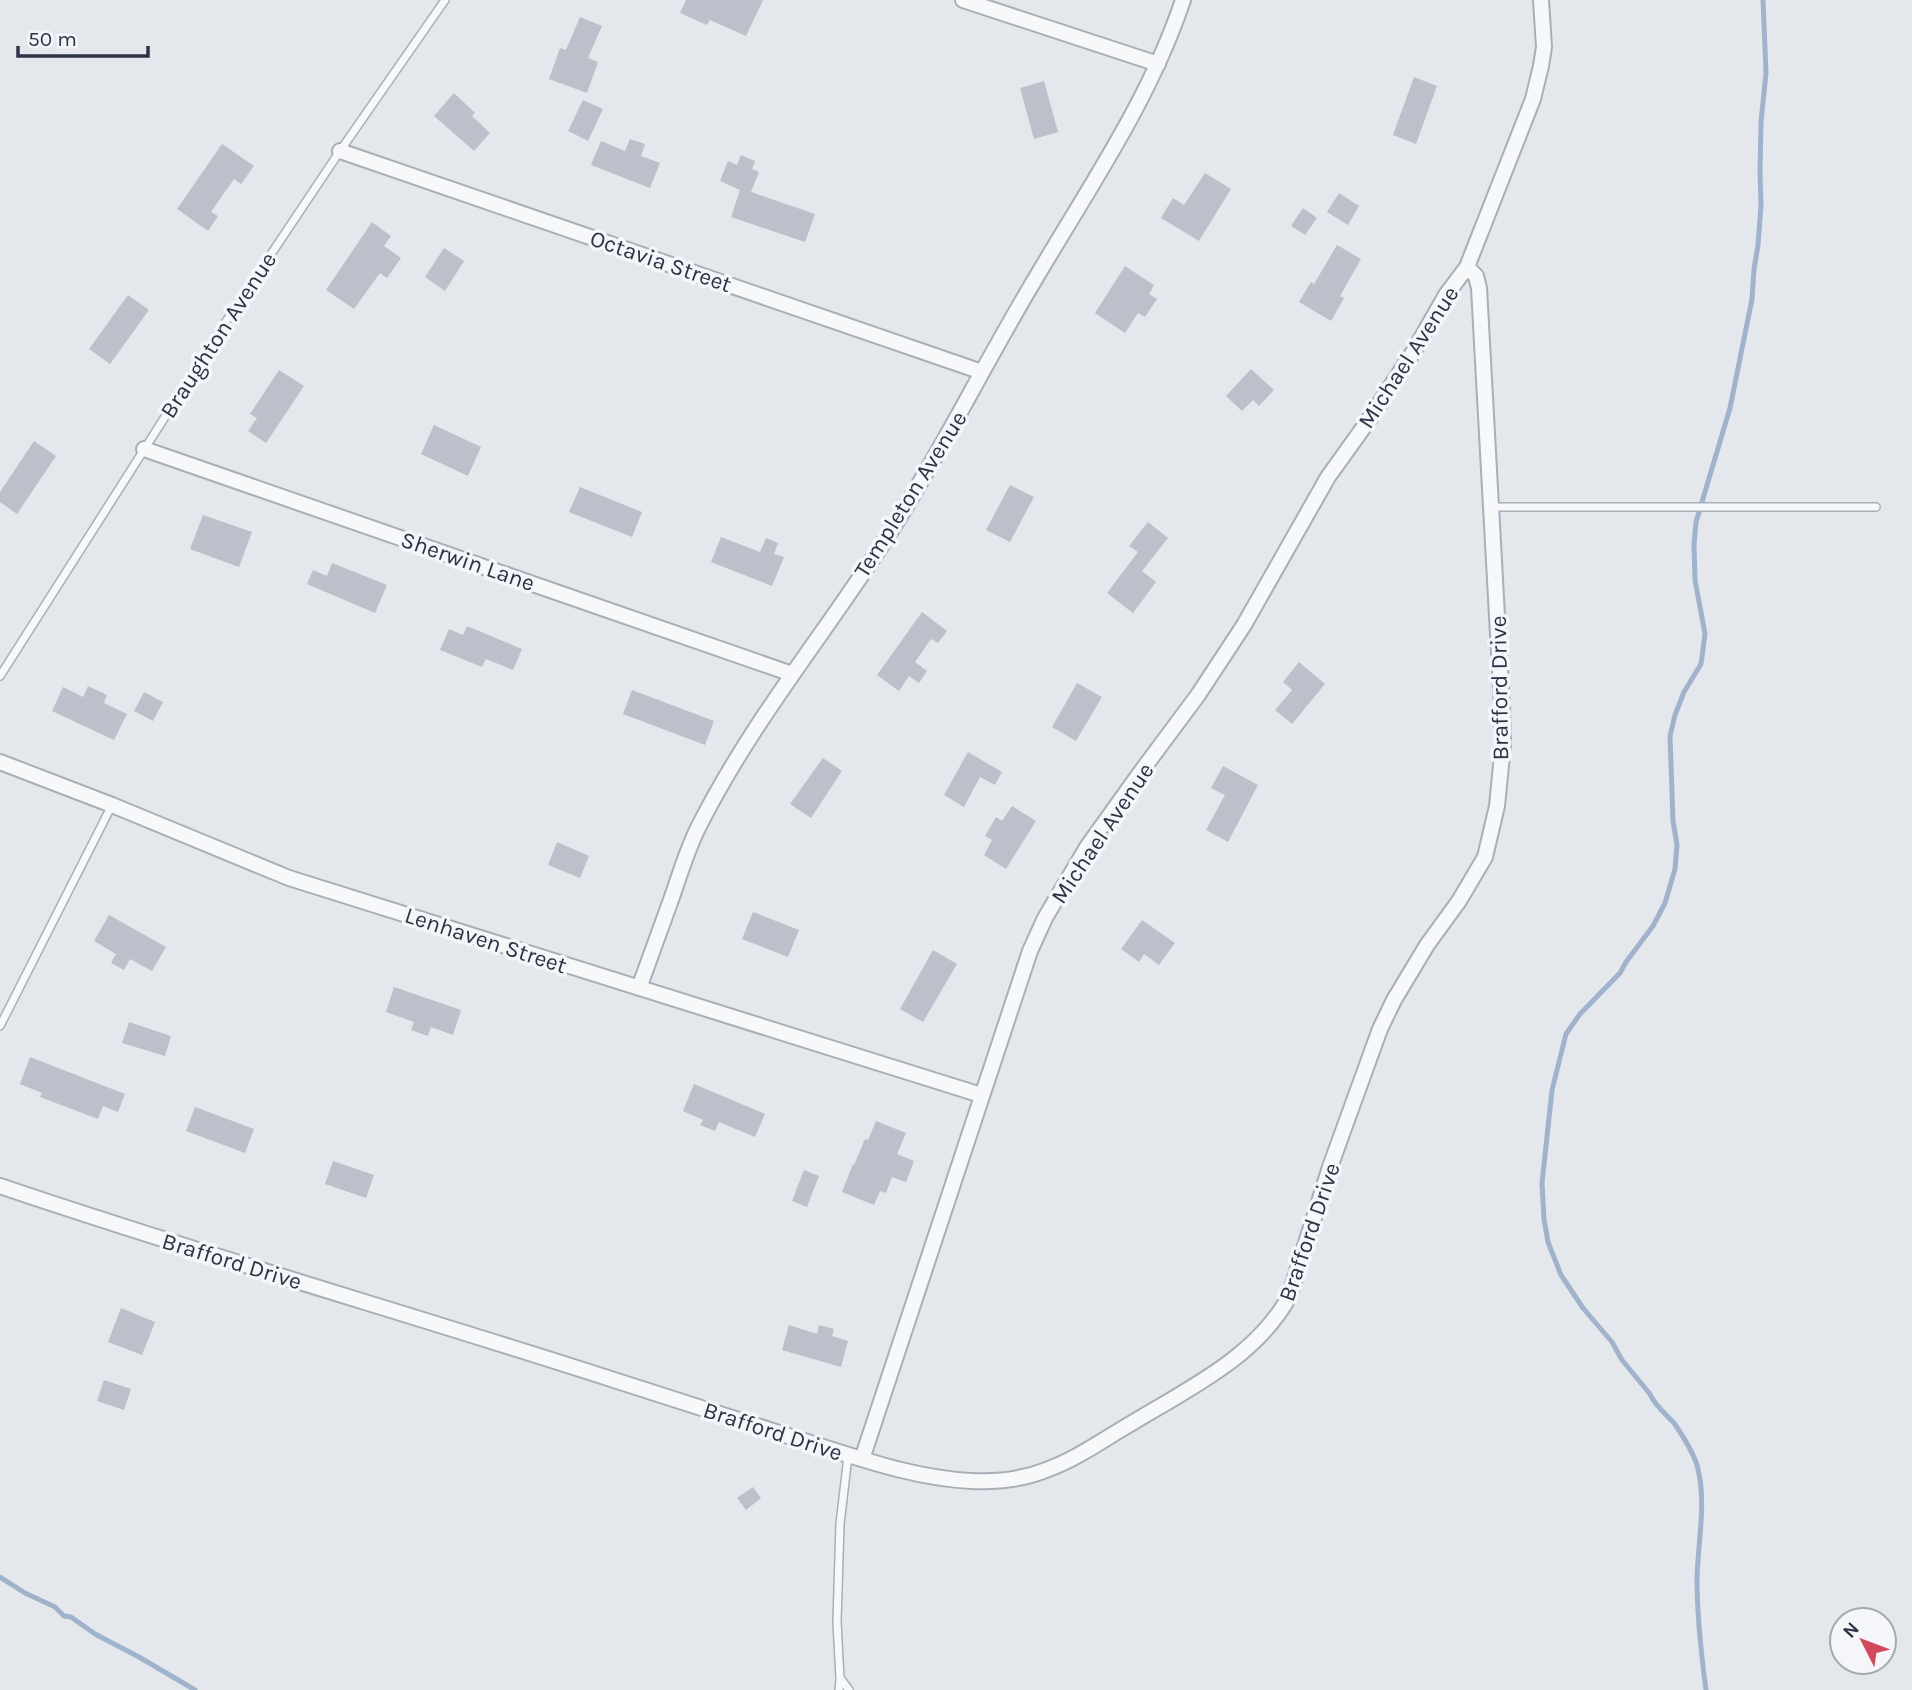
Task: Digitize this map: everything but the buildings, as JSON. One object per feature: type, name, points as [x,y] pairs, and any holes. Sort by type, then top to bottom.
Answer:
[{"type":"street","points":[[963,0],[1158,64]]},
{"type":"street","name":"Templeton Avenue","points":[[639,988],[697,831],[726,777],[792,674],[887,537],[947,438],[1022,301],[1139,103],[1158,64],[1183,0]]},
{"type":"street","points":[[1467,267],[1533,99],[1544,47],[1541,0]]},
{"type":"street","name":"Octavia Street","points":[[340,151],[982,372]]},
{"type":"street","name":"Brafford Drive","points":[[0,1186],[855,1457],[918,1474],[971,1481],[1023,1477],[1046,1471],[1215,1372],[1246,1349],[1281,1311],[1289,1297],[1330,1167],[1380,1029],[1427,945],[1459,901],[1485,858],[1497,806],[1503,745],[1479,288],[1476,276],[1467,267]]},
{"type":"street","name":"Michael Avenue","points":[[855,1457],[1030,951],[1045,918],[1087,847],[1229,649],[1328,477],[1373,414],[1446,295],[1467,267]]},
{"type":"street","name":"Sherwin Lane","points":[[144,449],[792,674]]},
{"type":"street","name":"Lenhaven Street","points":[[0,762],[289,878],[981,1095]]},
{"type":"lane","name":"Braughton Avenue","points":[[0,676],[219,332],[445,0]]},
{"type":"lane","points":[[1491,507],[1876,507]]},
{"type":"lane","points":[[0,1026],[112,805]]},
{"type":"lane","points":[[839,1690],[837,1622],[840,1524],[855,1457]]},
{"type":"lane","points":[[840,1679],[849,1690]]},
{"type":"waterway","points":[[1706,1690],[1698,1606],[1697,1578],[1702,1507],[1697,1465],[1674,1423],[1622,1360],[1612,1342],[1583,1308],[1561,1275],[1548,1242],[1542,1183],[1552,1090],[1566,1034],[1580,1014],[1620,973],[1653,926],[1665,903],[1675,869],[1677,845],[1673,821],[1670,736],[1684,692],[1701,664],[1705,634],[1695,580],[1696,522],[1730,408],[1752,299],[1758,245],[1761,122],[1766,73],[1763,0]]},
{"type":"waterway","points":[[0,1577],[195,1690]]}]
